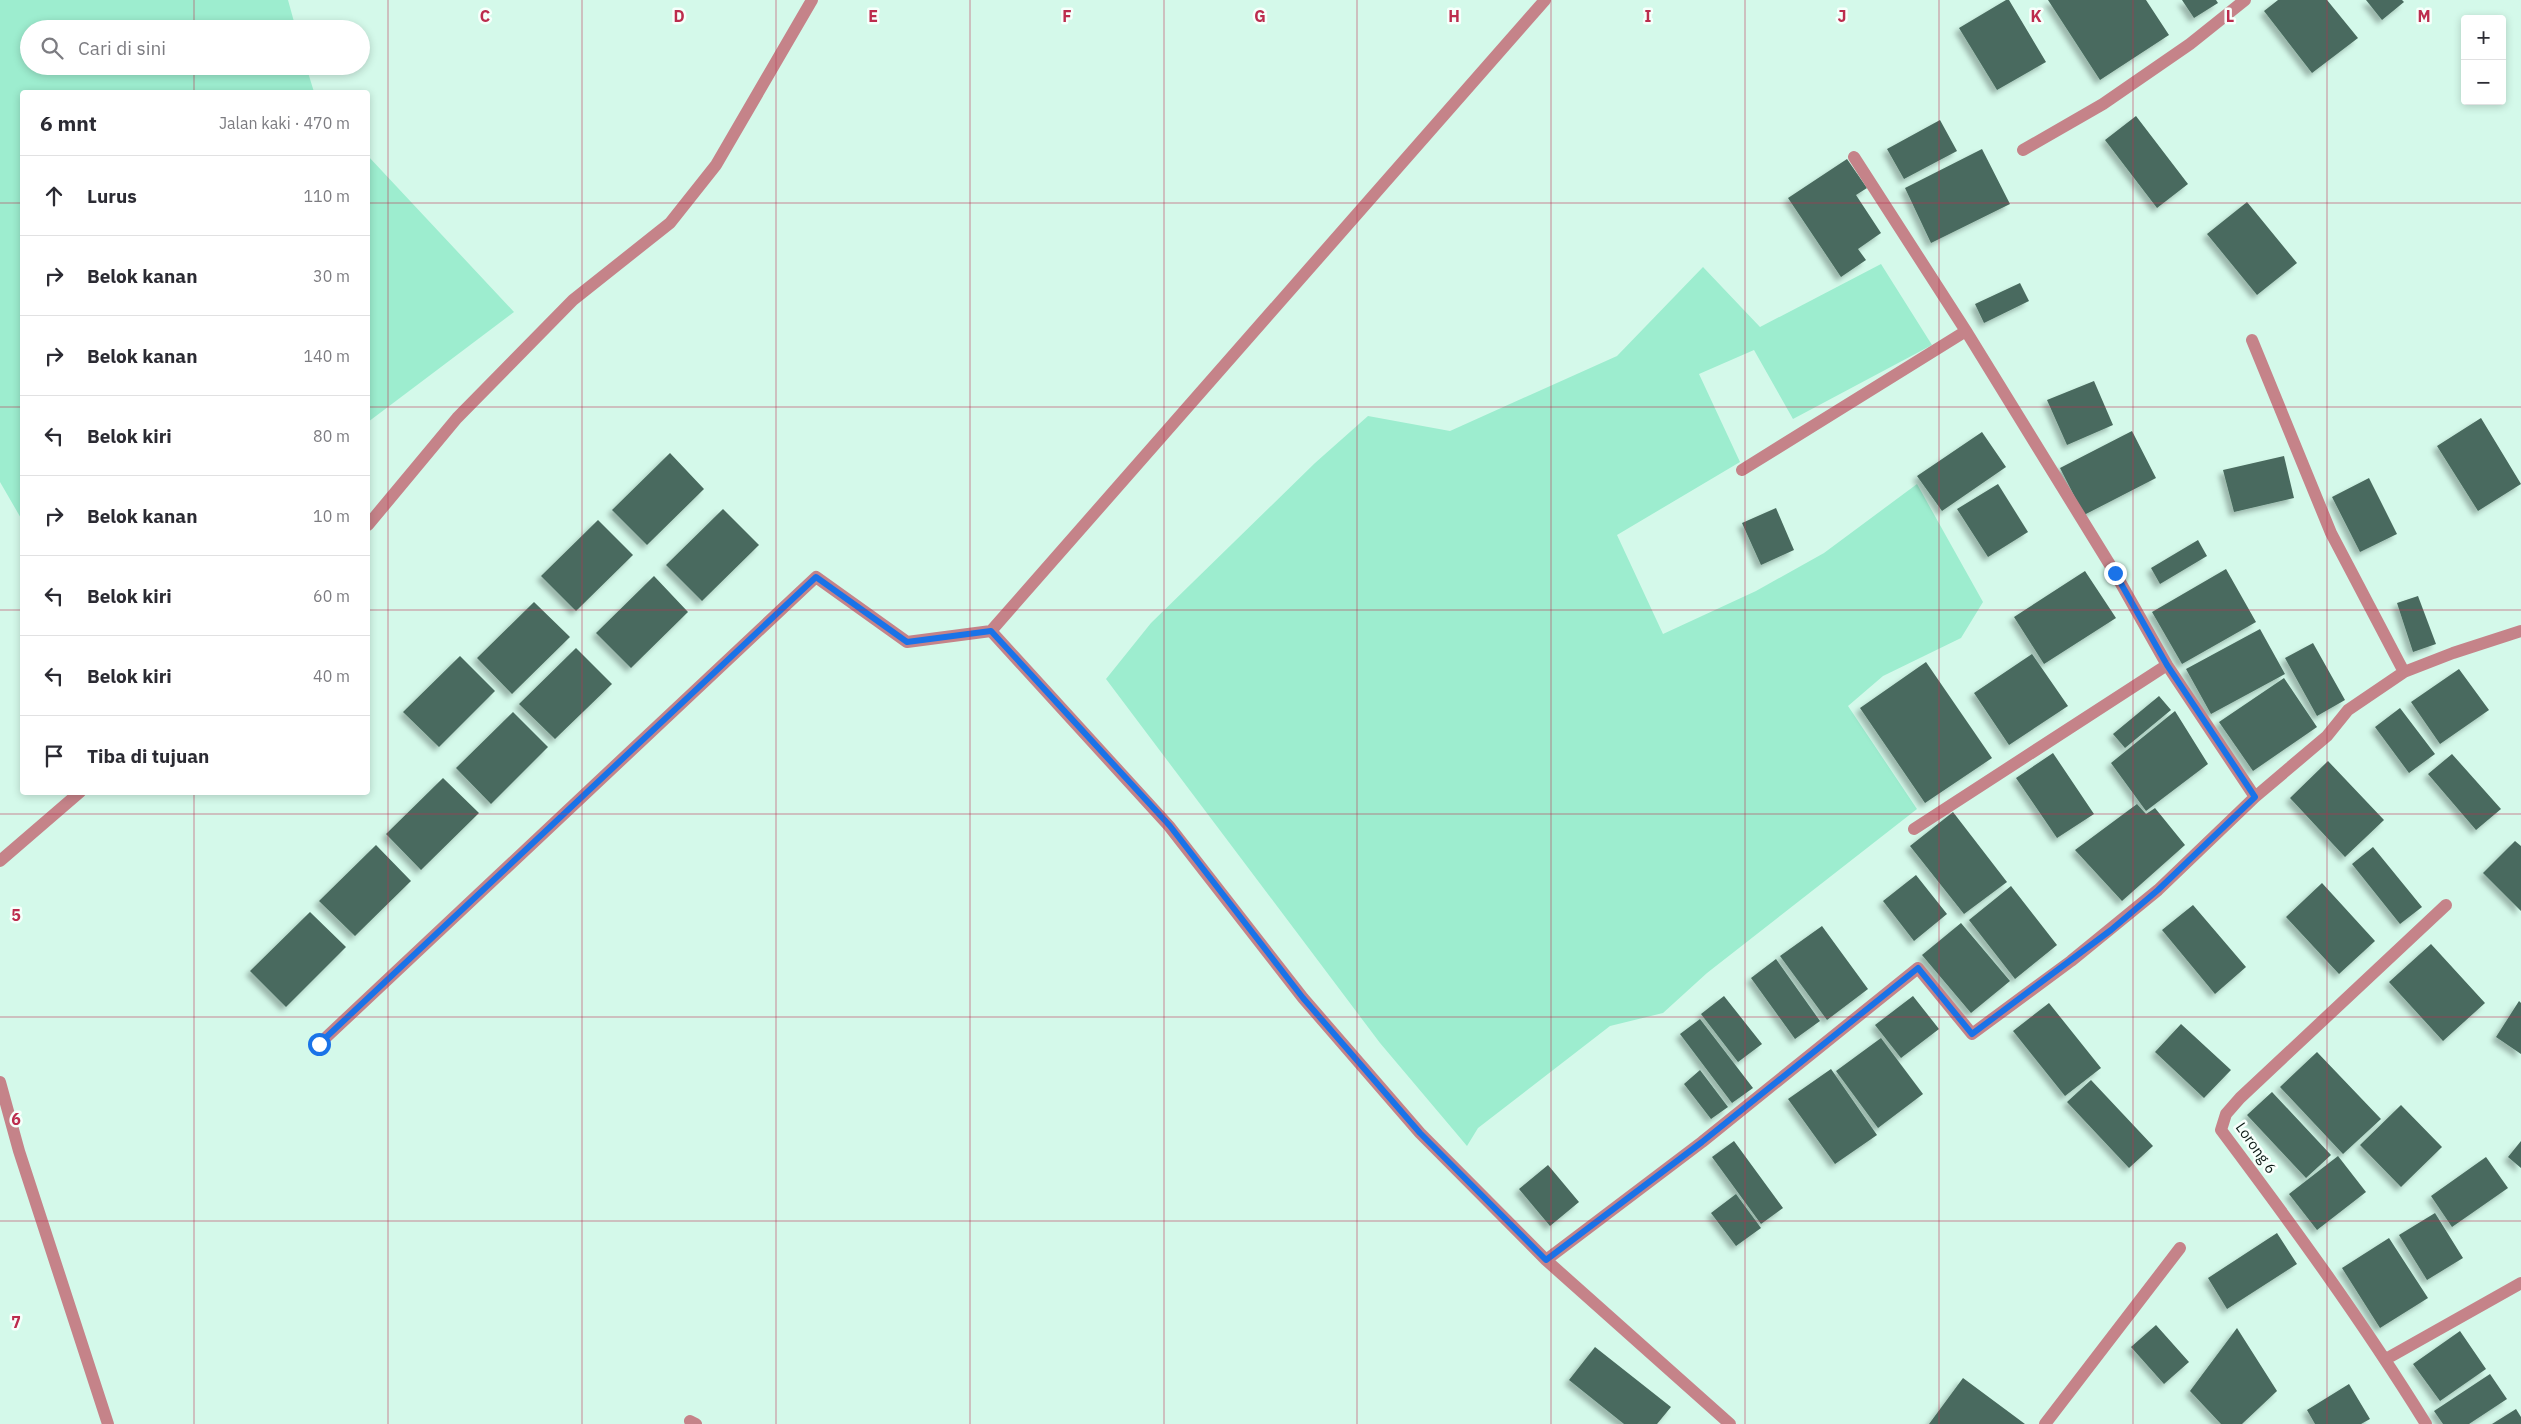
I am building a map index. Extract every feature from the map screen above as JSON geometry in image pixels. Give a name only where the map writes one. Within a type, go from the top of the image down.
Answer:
[{"type":"street","points":[[370,523],[457,418],[573,300],[670,223],[716,165],[812,0]]},
{"type":"street","points":[[319,1044],[816,577],[907,642],[991,631],[1545,0]]},
{"type":"street","points":[[2023,150],[2103,104],[2190,44],[2245,0]]},
{"type":"street","points":[[1854,157],[1966,331],[2110,565],[2167,665],[2255,797]]},
{"type":"street","points":[[1742,470],[1966,331]]},
{"type":"street","points":[[2252,340],[2331,533],[2404,672]]},
{"type":"street","points":[[991,631],[1170,826],[1303,998],[1420,1133],[1546,1260],[1730,1424]]},
{"type":"street","points":[[1546,1260],[1702,1142],[1918,968],[1972,1034],[2118,924],[2158,890],[2255,797],[2327,736],[2348,710],[2404,672],[2453,653],[2521,631]]},
{"type":"street","points":[[1914,829],[2167,665]]},
{"type":"street","points":[[0,861],[77,795]]},
{"type":"street","name":"Lorong 6","points":[[2426,1424],[2386,1359],[2328,1274],[2221,1130],[2226,1114],[2240,1098],[2446,905]]},
{"type":"street","points":[[0,1082],[19,1151],[108,1424]]},
{"type":"street","points":[[2045,1424],[2180,1248]]},
{"type":"street","points":[[2386,1359],[2521,1283]]},
{"type":"green space","points":[[0,0],[288,0],[294,20],[20,20],[20,75],[309,75],[313,90],[20,90],[20,517],[0,482]]},
{"type":"green space","points":[[370,158],[514,312],[370,420]]},
{"type":"green space","points":[[1881,264],[1932,345],[1793,419],[1754,350],[1699,374],[1740,462],[1617,535],[1663,634],[1756,591],[1824,553],[1917,484],[1983,602],[1961,638],[1883,676],[1848,706],[1917,809],[1707,973],[1663,1013],[1610,1026],[1478,1128],[1467,1146],[1380,1043],[1106,679],[1151,623],[1315,463],[1368,416],[1450,431],[1617,356],[1703,267],[1760,327]]},
{"type":"building","points":[[2009,0],[2046,62],[1997,90],[1959,28]]},
{"type":"building","points":[[2048,0],[2146,0],[2169,35],[2100,80]]},
{"type":"building","points":[[2182,0],[2216,0],[2218,3],[2194,18]]},
{"type":"building","points":[[2278,0],[2327,0],[2358,38],[2312,73],[2264,11]]},
{"type":"building","points":[[2366,0],[2402,0],[2404,2],[2382,20]]},
{"type":"building","points":[[2136,116],[2188,184],[2157,208],[2105,140]]},
{"type":"building","points":[[1940,120],[1957,151],[1904,179],[1887,149]]},
{"type":"building","points":[[1982,149],[2010,204],[1931,243],[1905,188]]},
{"type":"building","points":[[1847,159],[1867,188],[1856,195],[1881,233],[1858,249],[1866,260],[1841,277],[1788,198]]},
{"type":"building","points":[[2247,202],[2297,263],[2257,295],[2207,234]]},
{"type":"building","points":[[2020,283],[2029,301],[1984,323],[1975,304]]},
{"type":"building","points":[[2094,381],[2113,425],[2067,445],[2047,400]]},
{"type":"building","points":[[2481,418],[2521,484],[2478,511],[2437,446]]},
{"type":"building","points":[[2132,431],[2156,478],[2084,515],[2060,468]]},
{"type":"building","points":[[1982,432],[2006,467],[1942,511],[1917,476]]},
{"type":"building","points":[[670,453],[704,489],[647,545],[612,510]]},
{"type":"building","points":[[2284,456],[2294,498],[2234,512],[2223,470]]},
{"type":"building","points":[[2369,478],[2397,534],[2360,552],[2332,497]]},
{"type":"building","points":[[1998,484],[2028,532],[1988,557],[1957,509]]},
{"type":"building","points":[[1776,508],[1794,550],[1761,565],[1742,523]]},
{"type":"building","points":[[723,509],[759,545],[702,601],[666,565]]},
{"type":"building","points":[[598,520],[633,555],[576,611],[541,576]]},
{"type":"building","points":[[2198,540],[2207,556],[2160,584],[2151,568]]},
{"type":"building","points":[[2226,569],[2256,622],[2182,664],[2152,612]]},
{"type":"building","points":[[2085,571],[2116,618],[2044,664],[2014,617]]},
{"type":"building","points":[[654,576],[688,612],[631,668],[596,633]]},
{"type":"building","points":[[2418,596],[2436,644],[2413,652],[2397,603]]},
{"type":"building","points":[[534,602],[570,637],[512,694],[477,658]]},
{"type":"building","points":[[2260,629],[2285,674],[2211,714],[2186,669]]},
{"type":"building","points":[[2313,643],[2345,700],[2317,716],[2285,658]]},
{"type":"building","points":[[576,648],[612,684],[555,739],[519,704]]},
{"type":"building","points":[[2032,654],[2068,706],[2009,745],[1974,693]]},
{"type":"building","points":[[460,656],[495,691],[439,747],[403,712]]},
{"type":"building","points":[[1926,662],[1992,758],[1925,803],[1860,708]]},
{"type":"building","points":[[2459,669],[2489,710],[2440,744],[2411,702]]},
{"type":"building","points":[[2284,678],[2317,727],[2253,771],[2219,722]]},
{"type":"building","points":[[2159,696],[2171,710],[2125,748],[2113,734]]},
{"type":"building","points":[[2400,708],[2435,754],[2409,773],[2375,727]]},
{"type":"building","points":[[2175,711],[2208,764],[2146,811],[2111,763]]},
{"type":"building","points":[[513,712],[548,747],[491,804],[456,768]]},
{"type":"building","points":[[2053,753],[2094,814],[2057,838],[2016,778]]},
{"type":"building","points":[[2452,754],[2501,809],[2476,830],[2428,774]]},
{"type":"building","points":[[2328,761],[2384,820],[2345,857],[2290,798]]},
{"type":"building","points":[[443,778],[479,813],[421,870],[386,834]]},
{"type":"building","points":[[2137,804],[2146,814],[2155,808],[2185,845],[2122,901],[2075,850]]},
{"type":"building","points":[[1953,812],[2007,882],[1964,914],[1910,846]]},
{"type":"building","points":[[2515,841],[2521,846],[2521,911],[2483,873]]},
{"type":"building","points":[[376,845],[411,881],[355,936],[319,901]]},
{"type":"building","points":[[2373,847],[2422,907],[2400,924],[2352,864]]},
{"type":"building","points":[[1916,875],[1947,914],[1914,941],[1883,901]]},
{"type":"building","points":[[2322,883],[2375,941],[2339,974],[2286,917]]},
{"type":"building","points":[[2011,886],[2057,945],[2015,979],[1969,920]]},
{"type":"building","points":[[2193,905],[2246,967],[2215,994],[2162,930]]},
{"type":"building","points":[[310,912],[346,947],[286,1007],[250,971]]},
{"type":"building","points":[[1961,923],[2010,981],[1971,1013],[1922,955]]},
{"type":"building","points":[[1822,926],[1868,989],[1827,1020],[1780,956]]},
{"type":"building","points":[[2431,944],[2485,1003],[2443,1041],[2389,982]]},
{"type":"building","points":[[1776,959],[1820,1021],[1795,1039],[1751,978]]},
{"type":"building","points":[[1724,996],[1762,1044],[1738,1062],[1701,1014]]},
{"type":"building","points":[[1913,996],[1939,1029],[1901,1058],[1875,1025]]},
{"type":"building","points":[[2519,1001],[2521,1003],[2521,1054],[2496,1037]]},
{"type":"building","points":[[2049,1003],[2101,1068],[2065,1096],[2013,1031]]},
{"type":"building","points":[[1700,1019],[1753,1088],[1732,1103],[1680,1034]]},
{"type":"building","points":[[2181,1024],[2231,1070],[2204,1098],[2155,1052]]},
{"type":"building","points":[[1881,1038],[1923,1094],[1878,1128],[1836,1071]]},
{"type":"building","points":[[2317,1052],[2381,1119],[2343,1154],[2280,1087]]},
{"type":"building","points":[[1831,1069],[1877,1135],[1835,1164],[1788,1099]]},
{"type":"building","points":[[1700,1070],[1728,1107],[1711,1119],[1684,1084]]},
{"type":"building","points":[[2091,1080],[2153,1146],[2129,1168],[2067,1102]]},
{"type":"building","points":[[2272,1092],[2331,1155],[2306,1178],[2247,1115]]},
{"type":"building","points":[[2401,1105],[2442,1147],[2401,1187],[2360,1145]]},
{"type":"building","points":[[1734,1141],[1783,1208],[1761,1224],[1712,1157]]},
{"type":"building","points":[[2521,1141],[2521,1168],[2508,1157]]},
{"type":"building","points":[[2338,1156],[2366,1192],[2317,1230],[2289,1194]]},
{"type":"building","points":[[2486,1157],[2508,1188],[2452,1227],[2431,1196]]},
{"type":"building","points":[[1548,1165],[1579,1202],[1550,1226],[1519,1189]]},
{"type":"building","points":[[1736,1194],[1761,1228],[1736,1246],[1711,1213]]},
{"type":"building","points":[[2435,1213],[2463,1258],[2427,1280],[2399,1235]]},
{"type":"building","points":[[2277,1233],[2297,1264],[2227,1309],[2208,1278]]},
{"type":"building","points":[[2389,1238],[2428,1298],[2380,1328],[2342,1268]]},
{"type":"building","points":[[2156,1325],[2189,1362],[2164,1384],[2131,1347]]},
{"type":"building","points":[[2237,1328],[2277,1391],[2242,1424],[2221,1424],[2190,1391]]},
{"type":"building","points":[[2460,1331],[2486,1369],[2440,1401],[2413,1364]]},
{"type":"building","points":[[1595,1347],[1671,1407],[1657,1424],[1624,1424],[1569,1380]]},
{"type":"building","points":[[2490,1374],[2507,1399],[2469,1424],[2443,1424],[2434,1411]]},
{"type":"building","points":[[1963,1378],[2025,1424],[1929,1424]]},
{"type":"building","points":[[2349,1384],[2370,1419],[2361,1424],[2315,1424],[2307,1410]]},
{"type":"building","points":[[2516,1409],[2521,1417],[2521,1424],[2492,1424]]},
{"type":"route","points":[[319,1044],[816,577],[907,642],[991,631],[1170,826],[1303,998],[1420,1133],[1546,1260],[1702,1142],[1918,968],[1972,1034],[2111,930],[2158,890],[2255,797],[2167,665],[2115,573]]}]
